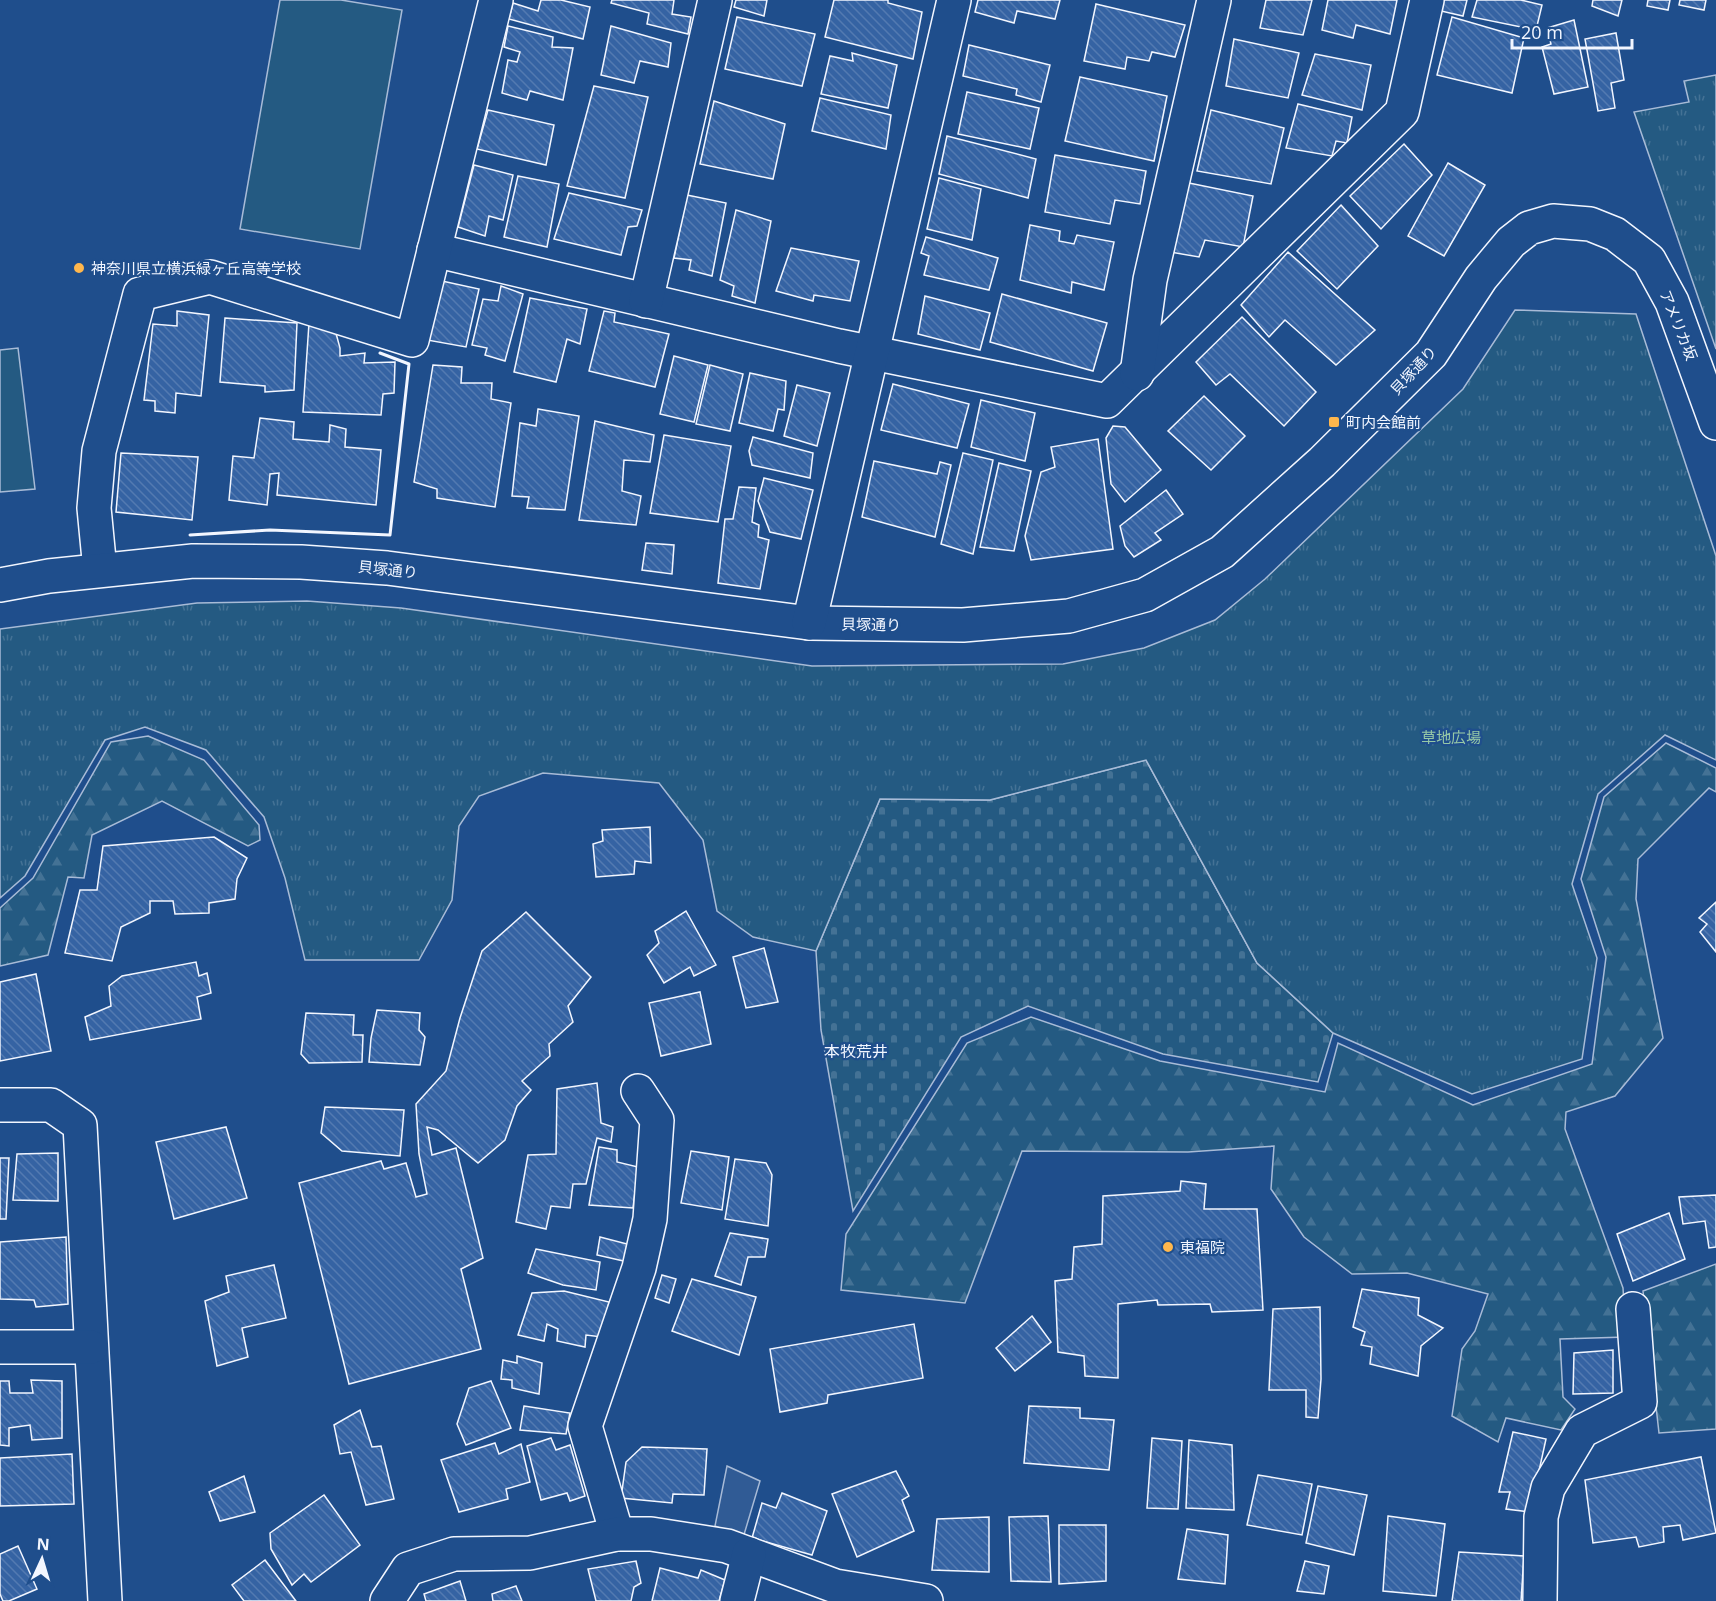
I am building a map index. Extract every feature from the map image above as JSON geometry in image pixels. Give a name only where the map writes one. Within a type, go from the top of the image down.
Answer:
[{"type":"street","points":[[100,570],[94,508],[99,451],[140,294],[210,276],[412,340],[496,0]]},
{"type":"street","points":[[645,301],[715,0]]},
{"type":"street","points":[[809,623],[954,0]]},
{"type":"street","points":[[1137,374],[1150,280],[1214,0]]},
{"type":"street","points":[[434,250],[839,346],[874,351],[926,364],[1107,401],[1402,112],[1427,0]]},
{"type":"street","name":"貝塚通り","points":[[0,585],[100,570],[193,561],[302,562],[387,568],[809,623],[963,625],[1069,615],[1145,596],[1222,552],[1322,462],[1431,354],[1481,278],[1511,242],[1529,228],[1553,221],[1590,224]]},
{"type":"street","name":"アメリカ坂","points":[[1590,224],[1615,234],[1649,260],[1672,302],[1716,423]]},
{"type":"street","points":[[616,1534],[585,1426],[639,1268],[651,1219],[657,1120],[638,1090]]},
{"type":"street","points":[[0,1105],[51,1105],[80,1125],[105,1601]]},
{"type":"street","points":[[1540,1601],[1541,1517],[1548,1488],[1582,1431],[1640,1402],[1633,1309]]},
{"type":"street","points":[[0,1347],[91,1347]]},
{"type":"street","points":[[387,1601],[408,1569],[454,1554],[530,1553],[616,1534],[651,1534],[727,1546],[835,1586],[926,1601]]},
{"type":"street","points":[[737,1601],[749,1554]]},
{"type":"green space","points":[[280,0],[341,0],[402,10],[360,249],[240,229]]},
{"type":"green space","points":[[1716,75],[1716,349],[1634,112],[1689,102],[1684,81]]},
{"type":"green space","name":"草地広場","points":[[1515,310],[1636,314],[1716,556],[1716,760],[1665,735],[1598,794],[1572,884],[1597,958],[1582,1059],[1472,1094],[1333,1033],[1257,963],[1146,760],[990,800],[880,799],[816,951],[753,937],[717,911],[703,840],[659,783],[543,773],[479,796],[459,826],[452,900],[419,960],[305,960],[285,878],[264,817],[206,750],[145,727],[105,740],[25,876],[0,898],[0,629],[197,603],[307,601],[401,608],[812,666],[1063,664],[1144,648],[1215,620],[1265,579],[1463,389]]},
{"type":"green space","points":[[18,348],[35,489],[0,492],[0,350]]},
{"type":"green space","points":[[148,736],[204,760],[259,825],[260,840],[248,846],[162,801],[92,835],[84,878],[68,877],[48,955],[0,966],[0,908],[33,878],[111,742]]},
{"type":"green space","points":[[1666,743],[1716,768],[1716,792],[1709,788],[1638,859],[1636,899],[1663,1038],[1615,1096],[1566,1112],[1565,1129],[1623,1288],[1626,1337],[1560,1339],[1563,1397],[1575,1409],[1561,1430],[1506,1418],[1498,1442],[1452,1416],[1462,1349],[1475,1331],[1488,1294],[1407,1273],[1352,1274],[1304,1237],[1271,1189],[1274,1146],[1188,1152],[1022,1151],[965,1303],[841,1290],[846,1234],[967,1043],[1031,1017],[1160,1061],[1325,1092],[1338,1043],[1473,1105],[1592,1064],[1606,957],[1581,879],[1604,797]]},
{"type":"green space","points":[[1146,760],[1257,963],[1333,1033],[1318,1082],[1163,1054],[1028,1006],[961,1037],[853,1211],[821,1030],[816,951],[880,799],[990,800]]},
{"type":"green space","points":[[1716,1264],[1716,1429],[1659,1433],[1643,1291]]},
{"type":"shaded area","points":[[727,1466],[760,1481],[743,1538],[715,1526]]},
{"type":"building","points":[[541,0],[561,0],[590,7],[583,39],[509,19],[513,3],[538,11]]},
{"type":"building","points":[[612,0],[674,0],[672,14],[691,17],[688,34],[647,24],[649,13],[611,3]]},
{"type":"building","points":[[736,0],[767,0],[764,16],[734,7]]},
{"type":"building","points":[[834,0],[888,0],[888,3],[922,12],[913,59],[825,37]]},
{"type":"building","points":[[978,0],[1060,0],[1055,19],[1017,11],[1014,23],[975,12]]},
{"type":"building","points":[[1266,0],[1312,0],[1303,35],[1260,28]]},
{"type":"building","points":[[1328,0],[1397,0],[1390,34],[1356,25],[1353,38],[1322,30]]},
{"type":"building","points":[[1443,0],[1467,0],[1463,16],[1441,11]]},
{"type":"building","points":[[1477,0],[1521,0],[1542,5],[1536,30],[1472,17]]},
{"type":"building","points":[[1593,0],[1622,0],[1618,16],[1592,6]]},
{"type":"building","points":[[1648,0],[1670,0],[1668,10],[1647,6]]},
{"type":"building","points":[[1680,0],[1706,0],[1704,10],[1679,5]]},
{"type":"building","points":[[1096,4],[1185,25],[1175,57],[1152,52],[1149,61],[1127,57],[1125,69],[1084,61]]},
{"type":"building","points":[[737,17],[815,34],[802,86],[725,69]]},
{"type":"building","points":[[1452,17],[1524,38],[1512,93],[1437,75]]},
{"type":"building","points":[[1574,20],[1588,87],[1554,94],[1542,47],[1551,44],[1547,28]]},
{"type":"building","points":[[508,26],[553,37],[552,47],[573,48],[563,100],[530,91],[527,100],[502,93],[508,60],[517,62],[520,52],[504,47]]},
{"type":"building","points":[[611,26],[671,43],[668,67],[640,61],[634,83],[601,75]]},
{"type":"building","points":[[1616,33],[1624,80],[1611,83],[1615,108],[1598,111],[1585,39]]},
{"type":"building","points":[[1234,39],[1299,53],[1288,98],[1226,86]]},
{"type":"building","points":[[969,45],[1050,65],[1041,102],[1016,95],[1017,89],[963,76]]},
{"type":"building","points":[[852,53],[897,65],[888,108],[821,94],[830,56],[853,61]]},
{"type":"building","points":[[1315,54],[1371,65],[1362,110],[1302,95]]},
{"type":"building","points":[[1080,77],[1167,96],[1154,161],[1065,141]]},
{"type":"building","points":[[594,86],[648,97],[625,198],[567,186]]},
{"type":"building","points":[[967,92],[1039,108],[1030,149],[958,134]]},
{"type":"building","points":[[820,98],[891,115],[886,149],[812,131]]},
{"type":"building","points":[[714,101],[785,124],[773,179],[700,164]]},
{"type":"building","points":[[1298,104],[1352,117],[1347,143],[1336,141],[1332,156],[1286,148]]},
{"type":"building","points":[[488,110],[554,125],[546,165],[477,149]]},
{"type":"building","points":[[1211,110],[1284,128],[1271,184],[1197,171]]},
{"type":"building","points":[[947,136],[1036,159],[1028,198],[939,174]]},
{"type":"building","points":[[1404,144],[1432,175],[1381,229],[1350,196]]},
{"type":"building","points":[[1055,155],[1146,171],[1140,204],[1115,200],[1110,224],[1045,212]]},
{"type":"building","points":[[1448,163],[1485,185],[1444,256],[1408,236]]},
{"type":"building","points":[[474,165],[513,175],[503,220],[489,216],[485,236],[458,227]]},
{"type":"building","points":[[518,176],[559,184],[547,247],[504,237]]},
{"type":"building","points":[[939,178],[981,189],[972,240],[927,229]]},
{"type":"building","points":[[1189,183],[1253,196],[1243,247],[1205,240],[1199,257],[1170,252]]},
{"type":"building","points":[[569,193],[642,210],[637,226],[628,227],[621,255],[554,239]]},
{"type":"building","points":[[687,195],[726,203],[712,276],[689,270],[691,260],[674,258]]},
{"type":"building","points":[[1341,205],[1378,246],[1337,289],[1297,251]]},
{"type":"building","points":[[736,210],[771,221],[755,303],[732,296],[734,286],[720,280]]},
{"type":"building","points":[[1030,225],[1060,231],[1059,241],[1074,244],[1077,235],[1114,242],[1104,290],[1072,282],[1071,293],[1020,280]]},
{"type":"building","points":[[926,237],[998,258],[989,290],[924,275],[929,256],[921,253]]},
{"type":"building","points":[[791,248],[859,261],[850,301],[814,295],[813,301],[776,291]]},
{"type":"building","points":[[1288,252],[1375,330],[1336,365],[1285,320],[1269,337],[1241,305]]},
{"type":"building","points":[[442,281],[479,289],[466,347],[427,340]]},
{"type":"building","points":[[501,286],[523,294],[505,361],[485,355],[487,348],[472,345],[483,299],[498,301]]},
{"type":"building","points":[[1002,294],[1107,323],[1093,371],[990,342]]},
{"type":"building","points":[[925,296],[990,313],[980,350],[918,334]]},
{"type":"building","points":[[530,298],[587,309],[580,344],[567,339],[556,382],[514,372]]},
{"type":"building","points":[[177,311],[209,315],[201,396],[176,393],[175,413],[155,411],[155,401],[144,400],[153,324],[177,326]]},
{"type":"building","points":[[604,311],[615,313],[614,322],[669,334],[655,387],[589,371]]},
{"type":"building","points":[[1242,317],[1316,392],[1284,426],[1230,374],[1216,385],[1196,362]]},
{"type":"building","points":[[225,318],[297,323],[294,390],[265,392],[265,386],[220,382]]},
{"type":"building","points":[[309,323],[334,326],[340,356],[365,353],[364,363],[395,362],[394,393],[383,394],[381,415],[303,412]]},
{"type":"building","points":[[674,356],[708,365],[694,422],[660,414]]},
{"type":"building","points":[[433,365],[462,367],[461,383],[492,383],[491,399],[511,403],[495,507],[437,498],[437,489],[414,482]]},
{"type":"building","points":[[710,365],[743,374],[730,431],[696,424]]},
{"type":"building","points":[[750,373],[786,381],[784,410],[778,409],[773,431],[739,423]]},
{"type":"building","points":[[893,384],[969,404],[957,448],[881,430]]},
{"type":"building","points":[[797,385],[830,393],[817,446],[784,436]]},
{"type":"building","points":[[1204,396],[1245,436],[1211,470],[1168,431]]},
{"type":"building","points":[[981,400],[1035,413],[1025,461],[971,447]]},
{"type":"building","points":[[538,409],[579,416],[565,510],[527,508],[529,497],[512,496],[520,423],[536,426]]},
{"type":"building","points":[[260,418],[294,422],[293,439],[329,442],[330,425],[346,429],[345,447],[381,450],[376,505],[277,495],[279,473],[270,474],[267,505],[229,500],[233,456],[254,458]]},
{"type":"building","points":[[595,421],[654,435],[650,462],[624,460],[622,491],[641,496],[636,525],[579,520]]},
{"type":"building","points":[[1113,426],[1125,427],[1161,470],[1125,502],[1111,484],[1106,438]]},
{"type":"building","points":[[664,435],[731,446],[718,522],[650,513]]},
{"type":"building","points":[[753,437],[813,453],[810,478],[752,465],[749,451]]},
{"type":"building","points":[[1098,439],[1113,549],[1031,560],[1025,536],[1041,472],[1055,467],[1051,447]]},
{"type":"building","points":[[121,453],[198,457],[192,520],[116,512]]},
{"type":"building","points":[[963,453],[993,460],[973,554],[941,544]]},
{"type":"building","points":[[874,461],[937,474],[940,462],[951,465],[935,537],[862,517]]},
{"type":"building","points":[[999,463],[1031,471],[1014,551],[980,547]]},
{"type":"building","points":[[764,478],[813,490],[801,539],[770,532],[758,501]]},
{"type":"building","points":[[739,487],[756,488],[752,522],[759,525],[758,537],[769,540],[760,589],[718,583],[725,519],[733,519]]},
{"type":"building","points":[[1166,490],[1183,514],[1155,533],[1161,540],[1134,557],[1125,546],[1120,526]]},
{"type":"building","points":[[646,543],[674,545],[672,574],[642,570]]},
{"type":"building","points":[[650,827],[651,863],[635,861],[634,874],[596,877],[593,844],[603,841],[602,830]]},
{"type":"building","points":[[214,837],[247,858],[237,879],[235,899],[209,903],[209,913],[175,914],[173,901],[150,901],[150,913],[121,927],[112,961],[65,953],[80,890],[97,890],[103,846]]},
{"type":"building","points":[[1716,902],[1716,952],[1700,932],[1707,924],[1699,918]]},
{"type":"building","points":[[686,911],[716,965],[694,976],[690,967],[664,983],[647,955],[659,943],[655,931]]},
{"type":"building","points":[[526,912],[591,977],[568,1006],[573,1022],[549,1044],[550,1056],[522,1081],[531,1090],[517,1106],[505,1140],[478,1163],[438,1130],[427,1127],[432,1155],[456,1148],[483,1258],[461,1269],[481,1349],[349,1384],[299,1183],[381,1161],[384,1169],[406,1163],[416,1197],[427,1194],[419,1154],[416,1104],[446,1071],[460,1018],[482,951]]},
{"type":"building","points":[[764,948],[778,1002],[746,1008],[733,957]]},
{"type":"building","points":[[196,962],[199,976],[207,973],[211,993],[197,997],[201,1019],[90,1040],[85,1017],[111,1006],[109,986],[122,976]]},
{"type":"building","points":[[36,974],[51,1051],[0,1061],[0,982]]},
{"type":"building","points":[[700,992],[711,1044],[661,1056],[649,1003]]},
{"type":"building","points":[[377,1010],[420,1013],[419,1030],[425,1037],[420,1065],[369,1062]]},
{"type":"building","points":[[306,1013],[354,1015],[353,1035],[363,1035],[362,1062],[309,1063],[301,1054]]},
{"type":"building","points":[[597,1083],[601,1123],[613,1127],[611,1142],[597,1138],[586,1184],[573,1184],[570,1208],[551,1206],[546,1229],[516,1222],[528,1155],[556,1154],[557,1089]]},
{"type":"building","points":[[325,1107],[404,1110],[400,1156],[342,1151],[321,1133]]},
{"type":"building","points":[[226,1127],[247,1198],[174,1219],[156,1142]]},
{"type":"building","points":[[599,1147],[617,1150],[617,1162],[638,1167],[633,1208],[589,1205]]},
{"type":"building","points":[[691,1151],[729,1157],[722,1210],[681,1203]]},
{"type":"building","points":[[58,1153],[58,1201],[13,1200],[17,1154]]},
{"type":"building","points":[[0,1158],[9,1158],[6,1219],[0,1219]]},
{"type":"building","points":[[735,1159],[766,1163],[772,1175],[768,1226],[725,1219]]},
{"type":"building","points":[[1181,1181],[1206,1184],[1204,1209],[1257,1209],[1263,1310],[1212,1312],[1210,1304],[1158,1305],[1157,1300],[1118,1304],[1118,1378],[1085,1376],[1084,1356],[1058,1352],[1055,1281],[1072,1279],[1074,1247],[1102,1244],[1103,1196],[1180,1191]]},
{"type":"building","points":[[1716,1195],[1716,1247],[1709,1248],[1705,1221],[1683,1224],[1679,1197]]},
{"type":"building","points":[[1669,1213],[1685,1259],[1633,1281],[1617,1234]]},
{"type":"building","points":[[730,1233],[768,1239],[765,1257],[748,1257],[741,1285],[715,1276]]},
{"type":"building","points":[[66,1237],[68,1304],[36,1307],[34,1300],[0,1299],[0,1242]]},
{"type":"building","points":[[600,1237],[631,1245],[628,1262],[597,1255]]},
{"type":"building","points":[[536,1249],[600,1262],[596,1290],[563,1285],[528,1273]]},
{"type":"building","points":[[274,1265],[286,1318],[242,1328],[248,1357],[217,1366],[205,1301],[229,1292],[226,1276]]},
{"type":"building","points":[[662,1275],[676,1279],[669,1303],[655,1298]]},
{"type":"building","points":[[692,1279],[756,1297],[739,1355],[672,1331]]},
{"type":"building","points":[[1362,1289],[1419,1298],[1418,1315],[1443,1328],[1421,1346],[1418,1376],[1370,1364],[1372,1347],[1361,1345],[1365,1332],[1353,1327]]},
{"type":"building","points":[[564,1291],[609,1302],[602,1337],[586,1335],[585,1347],[557,1341],[558,1329],[547,1324],[544,1341],[518,1335],[532,1293]]},
{"type":"building","points":[[1320,1307],[1321,1379],[1318,1418],[1306,1417],[1306,1390],[1269,1390],[1273,1309]]},
{"type":"building","points":[[1032,1316],[1051,1342],[1015,1371],[996,1348]]},
{"type":"building","points":[[914,1324],[923,1378],[828,1395],[827,1403],[780,1412],[770,1349]]},
{"type":"building","points":[[1613,1350],[1613,1393],[1573,1394],[1574,1353]]},
{"type":"building","points":[[517,1356],[542,1363],[539,1394],[512,1388],[512,1380],[501,1379],[503,1360],[517,1363]]},
{"type":"building","points":[[31,1380],[62,1381],[62,1438],[32,1440],[30,1425],[9,1428],[9,1446],[0,1445],[0,1381],[9,1381],[10,1393],[33,1393]]},
{"type":"building","points":[[491,1381],[511,1428],[466,1445],[457,1424],[469,1388]]},
{"type":"building","points":[[524,1406],[570,1413],[566,1434],[520,1430]]},
{"type":"building","points":[[1029,1406],[1080,1408],[1080,1418],[1114,1420],[1109,1470],[1024,1463]]},
{"type":"building","points":[[360,1410],[372,1447],[381,1446],[394,1499],[366,1505],[351,1452],[340,1454],[334,1425]]},
{"type":"building","points":[[1513,1432],[1546,1439],[1530,1512],[1506,1509],[1510,1492],[1499,1492]]},
{"type":"building","points":[[551,1438],[556,1450],[570,1445],[585,1496],[570,1501],[567,1493],[541,1500],[527,1446]]},
{"type":"building","points":[[1152,1438],[1182,1441],[1178,1509],[1147,1508]]},
{"type":"building","points":[[1189,1440],[1232,1445],[1234,1510],[1186,1508]]},
{"type":"building","points":[[495,1443],[499,1454],[521,1444],[530,1482],[506,1489],[508,1499],[459,1512],[441,1460]]},
{"type":"building","points":[[642,1447],[707,1449],[704,1495],[673,1494],[672,1503],[621,1498],[626,1462]]},
{"type":"building","points":[[72,1454],[74,1504],[0,1506],[0,1458]]},
{"type":"building","points":[[1701,1457],[1716,1533],[1683,1540],[1680,1525],[1663,1527],[1664,1542],[1639,1547],[1636,1537],[1593,1543],[1585,1480]]},
{"type":"building","points":[[896,1471],[909,1496],[902,1500],[914,1531],[857,1557],[832,1494]]},
{"type":"building","points":[[1258,1475],[1312,1484],[1302,1535],[1247,1525]]},
{"type":"building","points":[[244,1476],[255,1512],[220,1521],[209,1492]]},
{"type":"building","points":[[1318,1486],[1367,1495],[1354,1555],[1306,1543]]},
{"type":"building","points":[[782,1493],[827,1511],[812,1555],[752,1538],[762,1503],[776,1508]]},
{"type":"building","points":[[324,1495],[360,1545],[311,1582],[304,1574],[292,1585],[271,1549],[270,1533]]},
{"type":"building","points":[[1048,1516],[1051,1582],[1011,1581],[1009,1517]]},
{"type":"building","points":[[1388,1516],[1445,1524],[1436,1596],[1383,1591]]},
{"type":"building","points":[[989,1517],[989,1572],[932,1570],[937,1519]]},
{"type":"building","points":[[1059,1525],[1106,1525],[1106,1581],[1059,1584]]},
{"type":"building","points":[[1187,1529],[1228,1535],[1225,1584],[1178,1579]]},
{"type":"building","points":[[18,1546],[37,1589],[9,1601],[3,1601],[0,1594],[0,1554]]},
{"type":"building","points":[[1459,1552],[1524,1556],[1521,1601],[1452,1601]]},
{"type":"building","points":[[265,1560],[296,1601],[244,1601],[232,1585]]},
{"type":"building","points":[[636,1561],[641,1583],[634,1587],[631,1601],[596,1601],[588,1569]]},
{"type":"building","points":[[1305,1561],[1329,1566],[1324,1594],[1297,1591]]},
{"type":"building","points":[[660,1568],[698,1578],[701,1570],[725,1580],[719,1601],[652,1601]]},
{"type":"building","points":[[460,1581],[466,1601],[426,1601],[424,1594]]},
{"type":"building","points":[[516,1586],[522,1601],[493,1601],[492,1594]]},
{"type":"wall","points":[[190,535],[270,530],[390,535],[409,364],[380,353]]},
{"type":"place","name":"神奈川県立横浜緑ヶ丘高等学校","points":[[79,268]]},
{"type":"place","name":"町内会館前","points":[[1334,422]]},
{"type":"place","name":"東福院","points":[[1168,1247]]},
{"type":"district","name":"本牧荒井","points":[[856,1051]]}]
